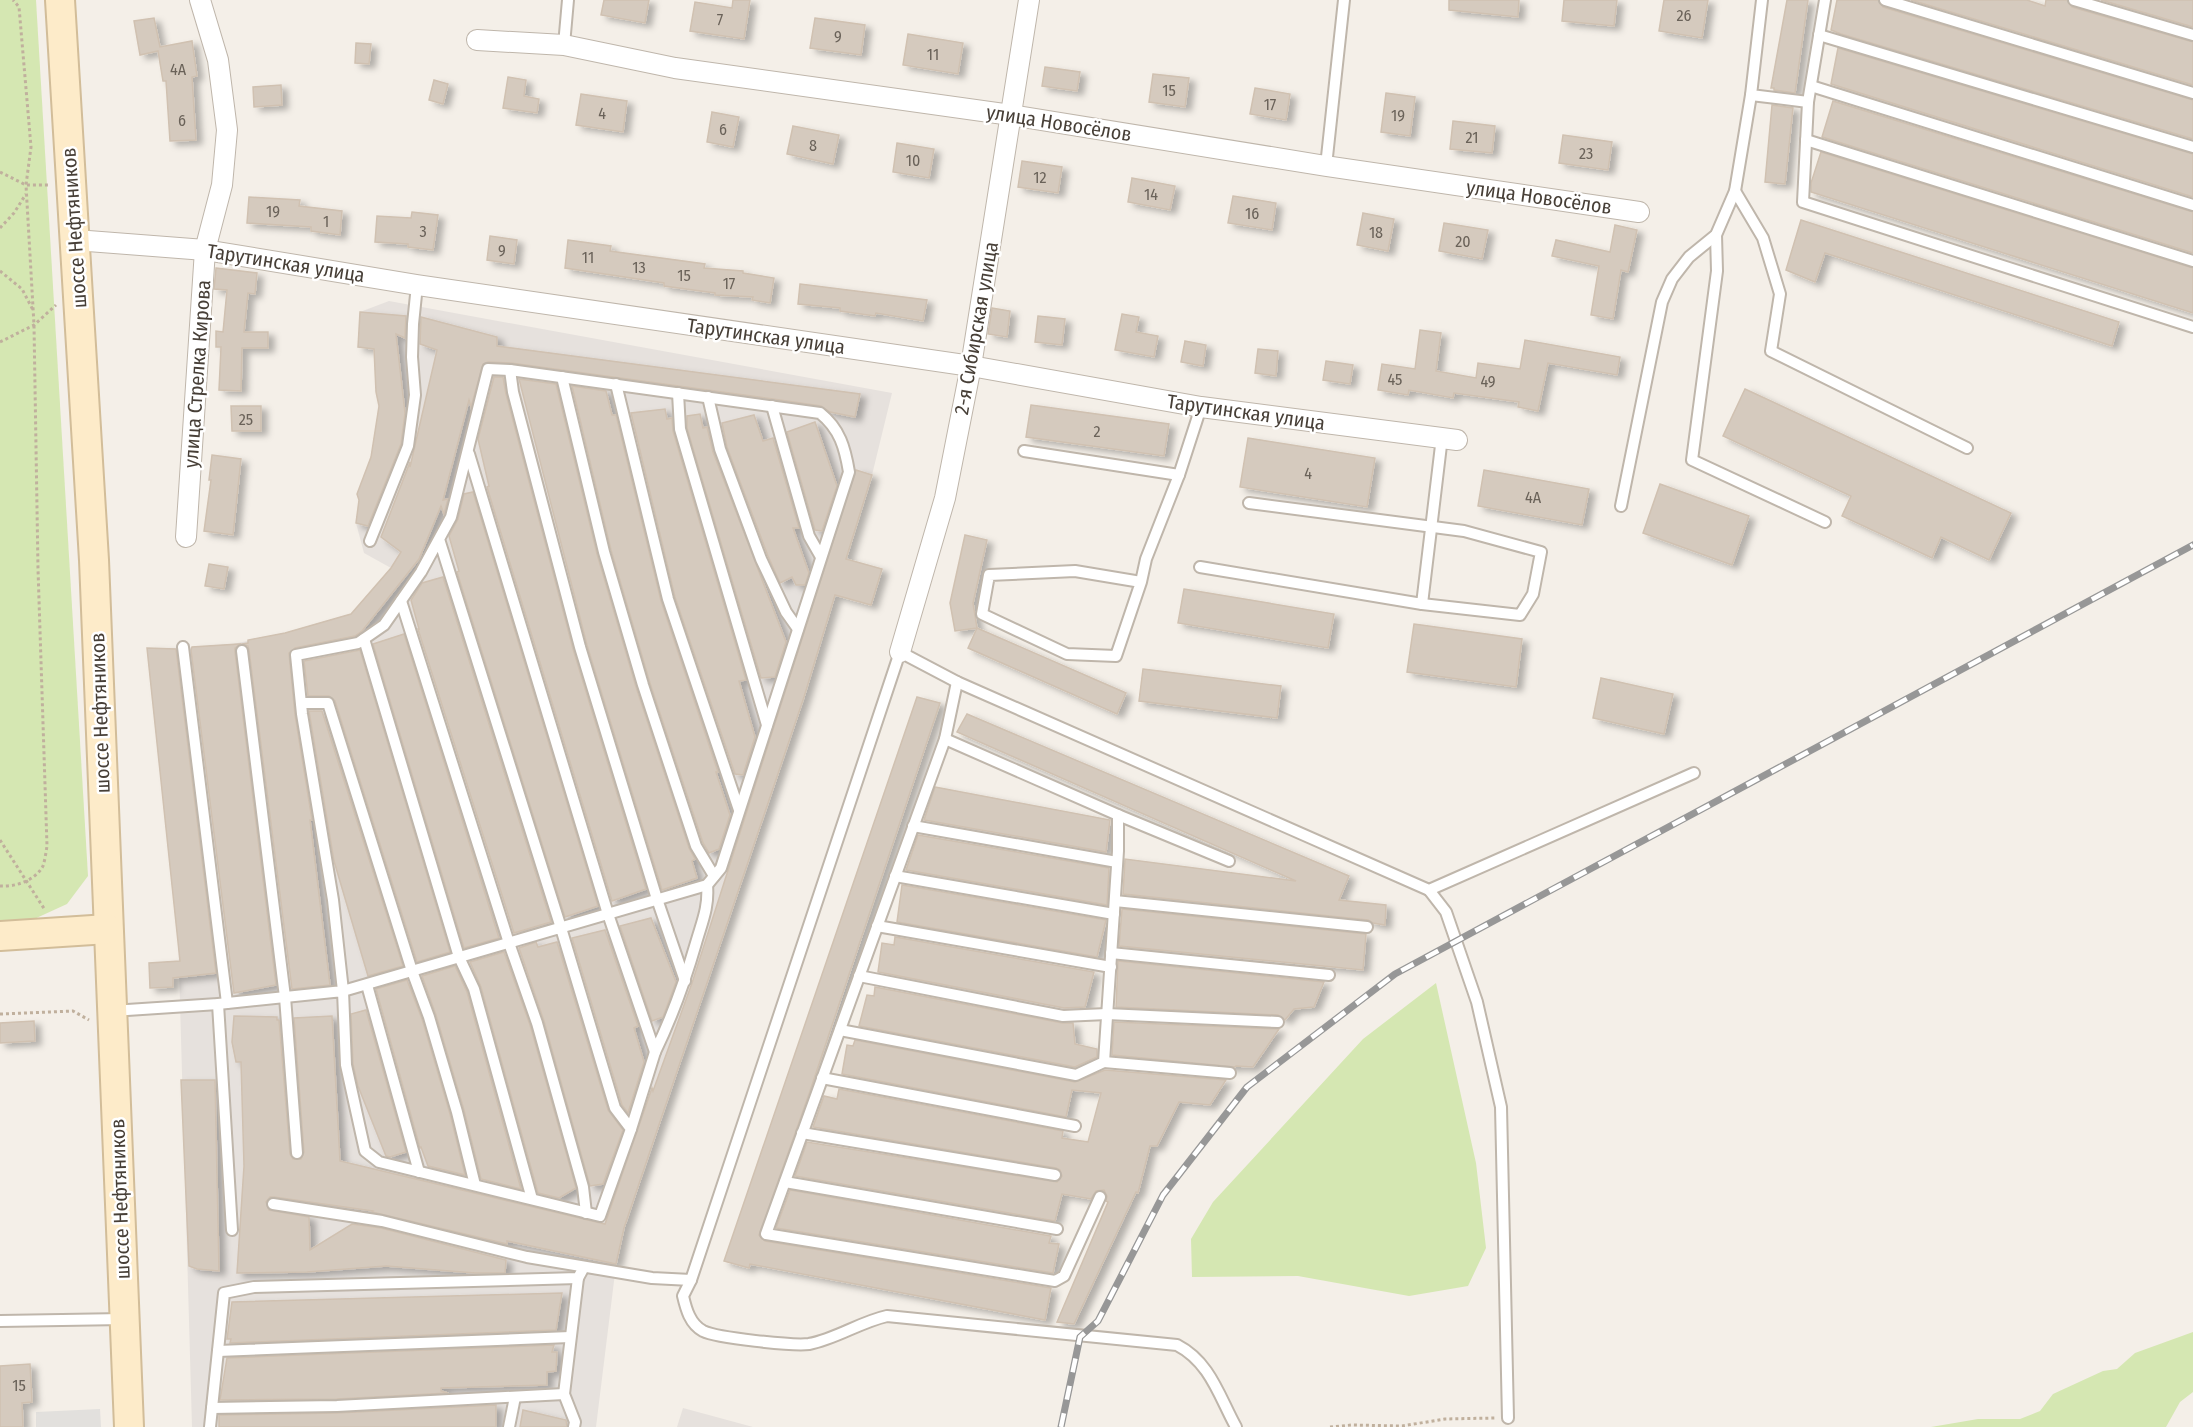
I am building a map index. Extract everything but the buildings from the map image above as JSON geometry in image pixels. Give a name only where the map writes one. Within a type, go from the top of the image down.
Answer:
[{"type":"main road","name":"шоссе Нефтяников","points":[[60,0],[94,560],[129,1427]]},
{"type":"main road","points":[[0,936],[108,929]]},
{"type":"street","name":"улица Стрелка Кирова","points":[[186,537],[205,250],[222,185],[227,130],[218,60],[200,0]]},
{"type":"street","name":"2-я Сибирская улица","points":[[900,652],[945,498],[970,366],[1029,0]]},
{"type":"street","name":"улица Новосёлов","points":[[477,40],[564,45],[675,68],[1011,115],[1326,166],[1639,212]]},
{"type":"street","name":"Тарутинская улица","points":[[75,240],[205,250],[417,285],[970,366],[1201,407],[1449,438]]},
{"type":"lane","points":[[564,45],[568,0]]},
{"type":"lane","points":[[1326,166],[1344,0]]},
{"type":"lane","points":[[1762,0],[1751,95],[1736,191],[1716,235],[1717,271],[1692,460],[1826,522]]},
{"type":"lane","points":[[1825,0],[1808,102],[1803,202],[2193,327]]},
{"type":"lane","points":[[1885,0],[2193,93]]},
{"type":"lane","points":[[2074,0],[2193,35]]},
{"type":"lane","points":[[1819,35],[2193,147]]},
{"type":"lane","points":[[1811,86],[2193,205]]},
{"type":"lane","points":[[1751,95],[1808,102]]},
{"type":"lane","points":[[1806,140],[2193,261]]},
{"type":"lane","points":[[1736,191],[1763,238],[1780,294],[1771,351],[1966,448]]},
{"type":"lane","points":[[1621,506],[1662,302],[1672,279],[1689,257],[1716,235]]},
{"type":"lane","points":[[370,541],[408,446],[415,394],[412,357],[417,285]]},
{"type":"lane","points":[[113,1021],[223,1003],[343,991],[608,914],[710,880],[721,867],[849,472],[845,446],[828,419],[820,413],[616,384],[510,370],[491,368],[487,372],[451,517],[421,572],[384,625],[364,639],[296,655],[301,703],[333,900],[343,991],[346,1065],[365,1151],[379,1162],[600,1216],[631,1130],[655,1052],[669,1024],[685,981],[708,902],[710,880],[696,846],[643,685],[604,552],[562,377]]},
{"type":"lane","points":[[510,370],[513,392],[580,647],[657,899],[685,981]]},
{"type":"lane","points":[[616,384],[668,599],[739,810]]},
{"type":"lane","points":[[678,393],[682,439],[767,725]]},
{"type":"lane","points":[[708,397],[720,449],[761,559],[786,612],[798,629]]},
{"type":"lane","points":[[772,406],[809,536],[821,557]]},
{"type":"lane","points":[[1141,582],[1075,571],[989,575],[982,614],[1067,654],[1116,656],[1141,582],[1146,560],[1179,475],[1201,407]]},
{"type":"lane","points":[[1422,604],[1431,528],[1449,438]]},
{"type":"lane","points":[[468,450],[608,914],[655,1052]]},
{"type":"lane","points":[[1024,451],[1179,475]]},
{"type":"lane","points":[[1200,567],[1422,604],[1520,615],[1533,594],[1541,552],[1464,531],[1249,503]]},
{"type":"lane","points":[[439,539],[615,1108],[631,1130]]},
{"type":"lane","points":[[401,601],[540,1034],[583,1187],[586,1213]]},
{"type":"lane","points":[[364,639],[459,957],[474,989],[532,1199]]},
{"type":"lane","points":[[183,647],[223,1003],[232,1230]]},
{"type":"lane","points":[[242,651],[285,997],[297,1153]]},
{"type":"lane","points":[[1236,1427],[1203,1364],[1192,1353],[1177,1345],[887,1316],[871,1319],[832,1337],[808,1344],[782,1344],[702,1331],[688,1316],[683,1296],[691,1280],[900,652],[957,682],[1429,890],[1446,912],[1477,1002],[1501,1107],[1508,1418]]},
{"type":"lane","points":[[957,682],[945,739],[766,1234],[1055,1281],[1064,1276],[1100,1197]]},
{"type":"lane","points":[[301,703],[328,703],[412,971],[429,1017],[457,1112],[475,1185]]},
{"type":"lane","points":[[945,739],[1229,861]]},
{"type":"lane","points":[[1429,890],[1694,773]]},
{"type":"lane","points":[[1104,1062],[1115,901],[1118,815]]},
{"type":"lane","points":[[913,826],[1117,862]]},
{"type":"lane","points":[[895,876],[1114,914]]},
{"type":"lane","points":[[1115,901],[1367,927]]},
{"type":"lane","points":[[877,926],[1110,967]]},
{"type":"lane","points":[[1111,953],[1329,975]]},
{"type":"lane","points":[[859,976],[1063,1016],[1107,1014],[1278,1022]]},
{"type":"lane","points":[[366,985],[419,1172]]},
{"type":"lane","points":[[840,1030],[1076,1075],[1104,1062],[1230,1073]]},
{"type":"lane","points":[[822,1078],[1075,1126]]},
{"type":"lane","points":[[802,1133],[1055,1175]]},
{"type":"lane","points":[[784,1182],[1057,1228]]},
{"type":"lane","points":[[273,1204],[382,1221],[527,1257],[652,1278],[691,1280]]},
{"type":"lane","points":[[574,1427],[575,1422],[564,1395],[578,1278],[584,1267]]},
{"type":"lane","points":[[210,1427],[224,1293],[254,1287],[578,1278]]},
{"type":"lane","points":[[0,1321],[124,1319]]},
{"type":"lane","points":[[218,1351],[570,1337]]},
{"type":"lane","points":[[212,1408],[337,1406],[564,1395]]},
{"type":"lane","points":[[509,1427],[515,1397]]},
{"type":"path","points":[[0,886],[12,887],[27,881],[42,867],[47,846],[38,569],[34,325],[27,193],[31,147],[20,7],[13,0]]},
{"type":"path","points":[[0,228],[14,213],[27,193]]},
{"type":"path","points":[[0,271],[22,289],[33,311]]},
{"type":"path","points":[[0,342],[34,325],[60,302]]},
{"type":"path","points":[[0,840],[49,916]]},
{"type":"path","points":[[0,1014],[73,1011],[113,1021]]},
{"type":"path","points":[[1330,1427],[1402,1426],[1445,1419],[1508,1418]]},
{"type":"shaded area","points":[[389,301],[892,393],[872,475],[804,697],[624,1228],[616,1265],[596,1427],[192,1427],[170,649],[233,644],[285,633],[351,614],[391,568],[364,553],[356,523],[359,500],[357,494],[371,457],[379,406],[374,349],[358,347],[360,312]]},
{"type":"shaded area","points":[[683,1408],[753,1427],[677,1427]]},
{"type":"shaded area","points":[[100,1409],[101,1427],[36,1427],[36,1412]]},
{"type":"green space","points":[[0,0],[36,0],[88,876],[67,904],[32,920],[0,922]]},
{"type":"green space","points":[[1436,983],[1476,1163],[1486,1248],[1468,1286],[1409,1296],[1298,1276],[1192,1277],[1191,1239],[1213,1202],[1363,1039]]},
{"type":"green space","points":[[2193,1332],[2193,1392],[2180,1402],[2166,1427],[1931,1427],[1978,1419],[2020,1419],[2040,1411],[2053,1394],[2103,1371],[2117,1369],[2135,1353]]},
{"type":"railway","points":[[1061,1427],[1080,1337],[1098,1321],[1163,1195],[1247,1087],[1395,974],[2193,545]]}]
